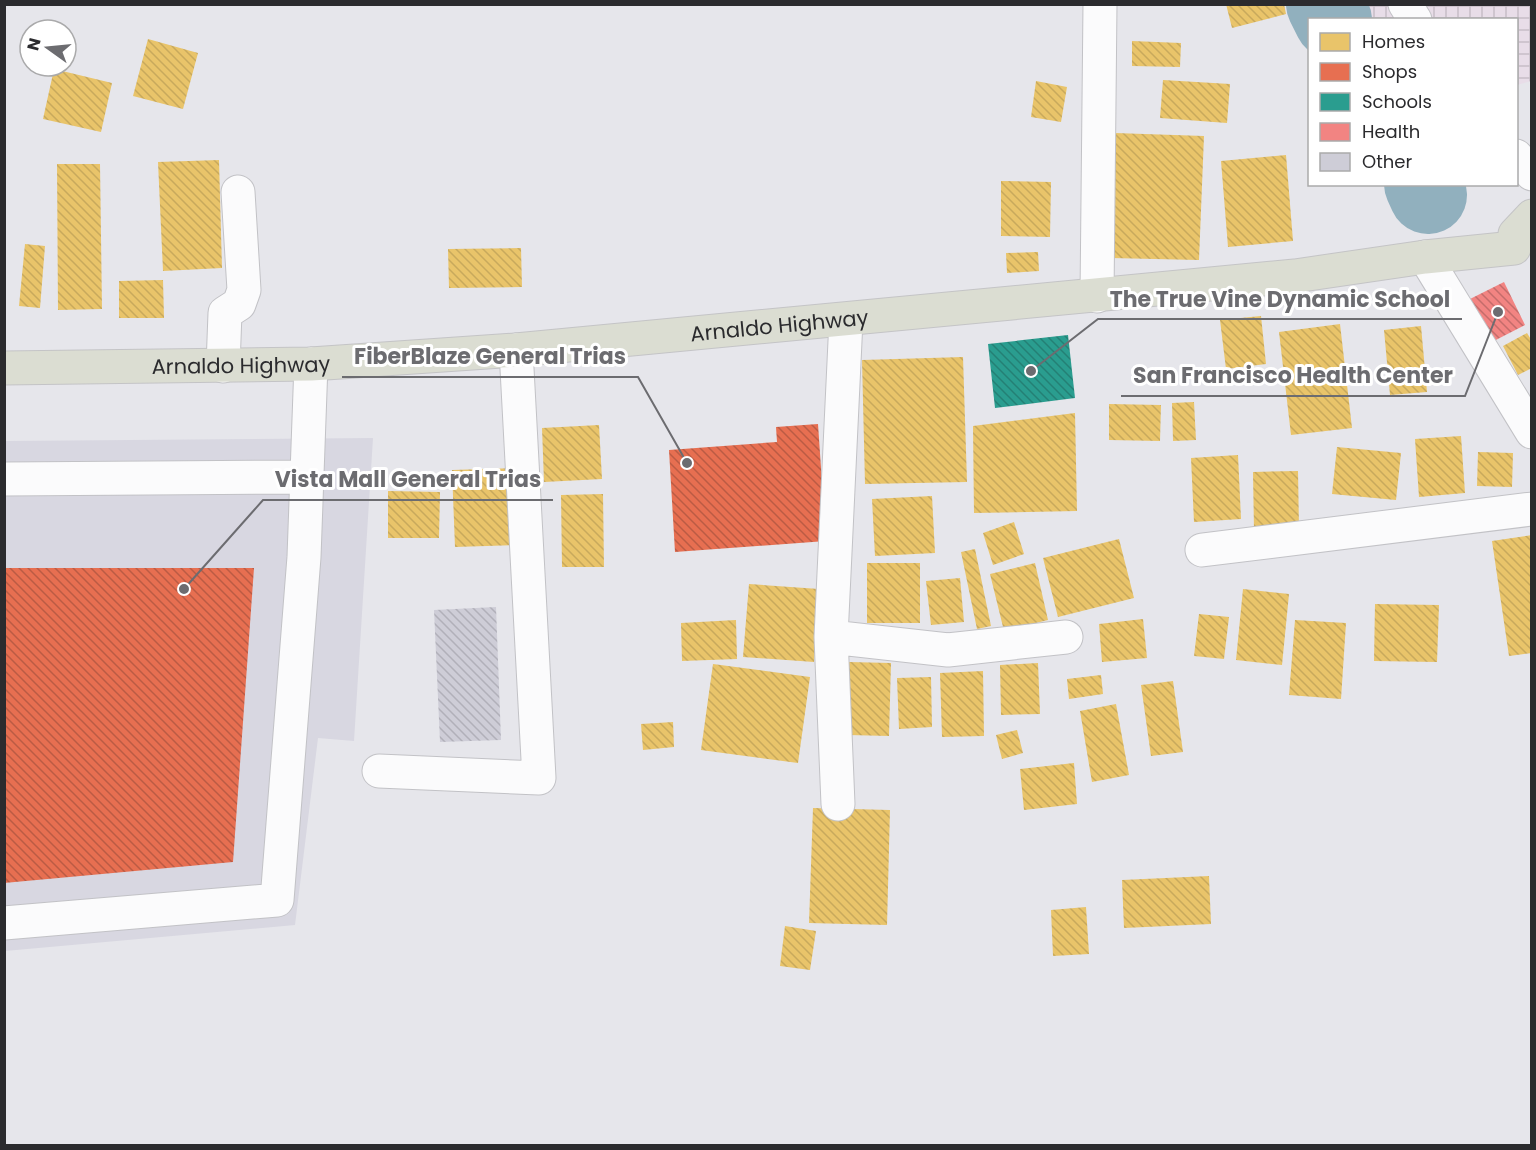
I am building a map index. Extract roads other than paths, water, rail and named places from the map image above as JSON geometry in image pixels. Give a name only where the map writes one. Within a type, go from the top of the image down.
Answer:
[{"type":"main road","name":"Arnaldo Highway","points":[[4,368],[311,364],[516,350],[1097,296],[1295,276],[1425,257],[1523,247],[1515,234],[1532,216]]},
{"type":"street","points":[[1097,296],[1100,4]]},
{"type":"street","points":[[1405,4],[1414,18]]},
{"type":"street","points":[[1518,158],[1532,174]]},
{"type":"street","points":[[223,366],[225,313],[239,304],[244,290],[238,192]]},
{"type":"street","points":[[1425,257],[1532,432]]},
{"type":"street","points":[[838,804],[831,637],[846,320]]},
{"type":"street","points":[[379,771],[539,778],[516,350]]},
{"type":"street","points":[[4,923],[276,900],[308,477],[311,364]]},
{"type":"street","points":[[4,479],[308,477]]},
{"type":"street","points":[[1202,550],[1532,509]]},
{"type":"street","points":[[831,637],[948,650],[1066,637]]},
{"type":"waterway","points":[[1325,4],[1332,18]]},
{"type":"waterway","points":[[1424,186],[1428,195]]},
{"type":"place","name":"San Francisco Health Center","points":[[1498,312]]},
{"type":"place","name":"The True Vine Dynamic School","points":[[1031,371]]},
{"type":"place","name":"FiberBlaze General Trias","points":[[687,463]]},
{"type":"place","name":"Vista Mall General Trias","points":[[184,589]]}]
